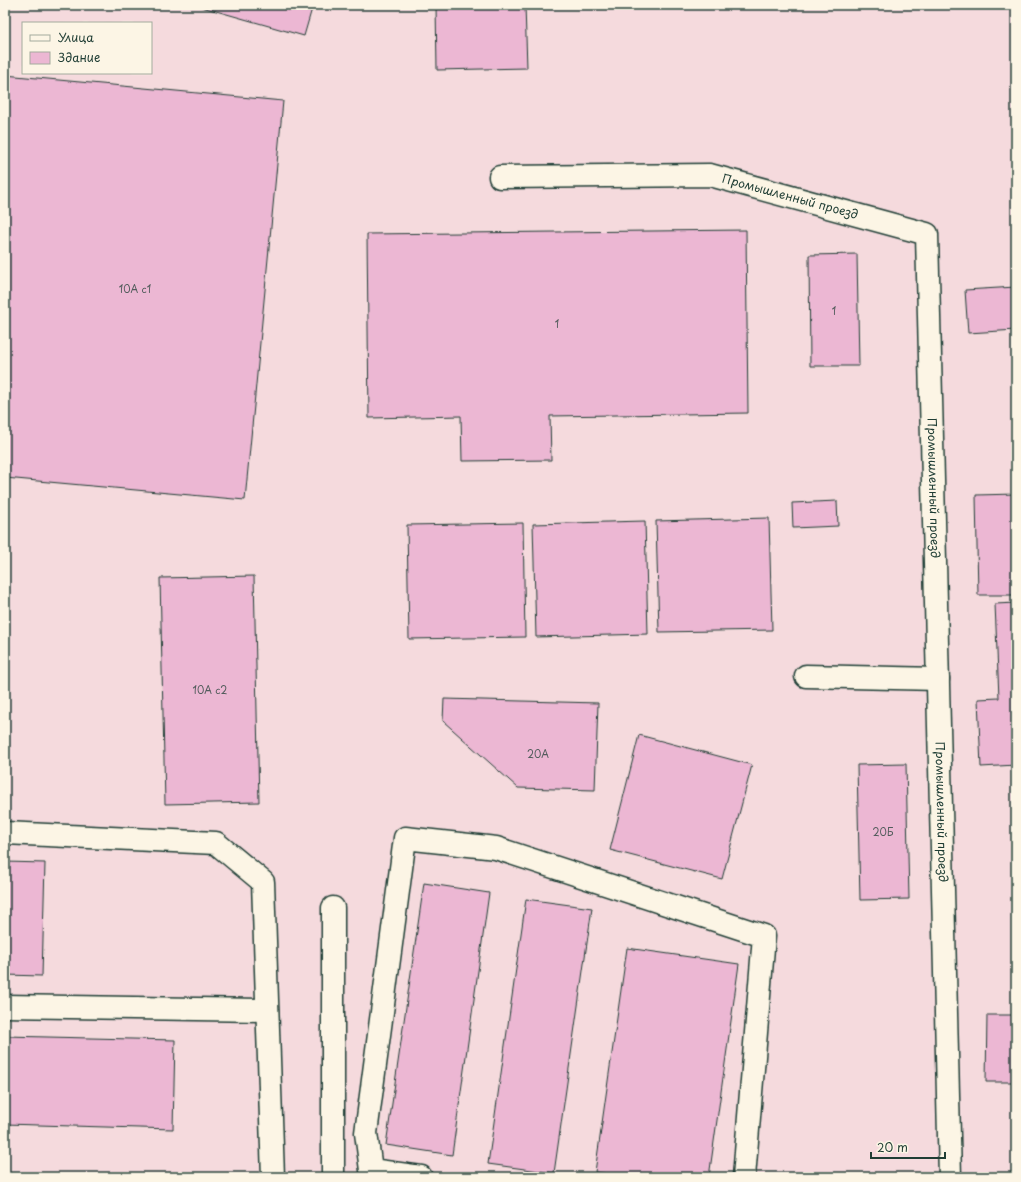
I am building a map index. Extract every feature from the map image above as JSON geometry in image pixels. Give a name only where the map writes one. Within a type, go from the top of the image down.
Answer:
[{"type":"street","name":"Промышленный проезд","points":[[500,177],[710,175],[927,234],[950,1177]]},
{"type":"street","points":[[806,676],[938,679]]},
{"type":"street","points":[[5,833],[216,843],[263,882],[273,1177]]},
{"type":"street","points":[[421,1177],[371,1170],[366,1133],[405,838],[496,848],[764,936],[744,1177]]},
{"type":"street","points":[[333,908],[333,1177]]},
{"type":"street","points":[[5,1006],[267,1010]]},
{"type":"shaded area","points":[[5,5],[1016,5],[1016,1177],[5,1177]]},
{"type":"building","points":[[195,5],[313,5],[304,36]]},
{"type":"building","points":[[436,5],[525,5],[527,68],[437,70]]},
{"type":"building","points":[[5,75],[283,101],[245,500],[5,478]]},
{"type":"building","points":[[746,230],[748,413],[550,416],[551,460],[462,461],[461,416],[369,418],[367,234]]},
{"type":"building","points":[[857,254],[859,366],[810,366],[809,255]]},
{"type":"building","points":[[1016,287],[1016,330],[968,333],[965,290]]},
{"type":"building","points":[[1016,494],[1016,595],[978,595],[976,495]]},
{"type":"building","points":[[837,501],[838,526],[793,528],[792,503]]},
{"type":"building","points":[[769,518],[772,630],[659,632],[656,521]]},
{"type":"building","points":[[645,521],[648,634],[536,637],[533,524]]},
{"type":"building","points":[[523,523],[525,637],[409,639],[407,525]]},
{"type":"building","points":[[254,576],[259,802],[165,804],[160,578]]},
{"type":"building","points":[[1016,603],[1016,765],[981,767],[978,699],[999,698],[995,604]]},
{"type":"building","points":[[444,699],[598,703],[595,790],[518,788],[443,721]]},
{"type":"building","points":[[639,735],[752,765],[722,879],[610,850]]},
{"type":"building","points":[[906,764],[909,899],[860,900],[857,765]]},
{"type":"building","points":[[5,862],[45,863],[42,976],[5,975]]},
{"type":"building","points":[[424,883],[489,893],[452,1155],[386,1145]]},
{"type":"building","points":[[526,899],[592,908],[554,1173],[488,1164]]},
{"type":"building","points":[[627,948],[739,964],[709,1177],[630,1177],[595,1172]]},
{"type":"building","points":[[987,1015],[1016,1015],[1016,1082],[986,1082]]},
{"type":"building","points":[[5,1036],[175,1040],[173,1129],[5,1124]]},
{"type":"building","points":[[1015,1119],[1016,1177],[1014,1177]]}]
